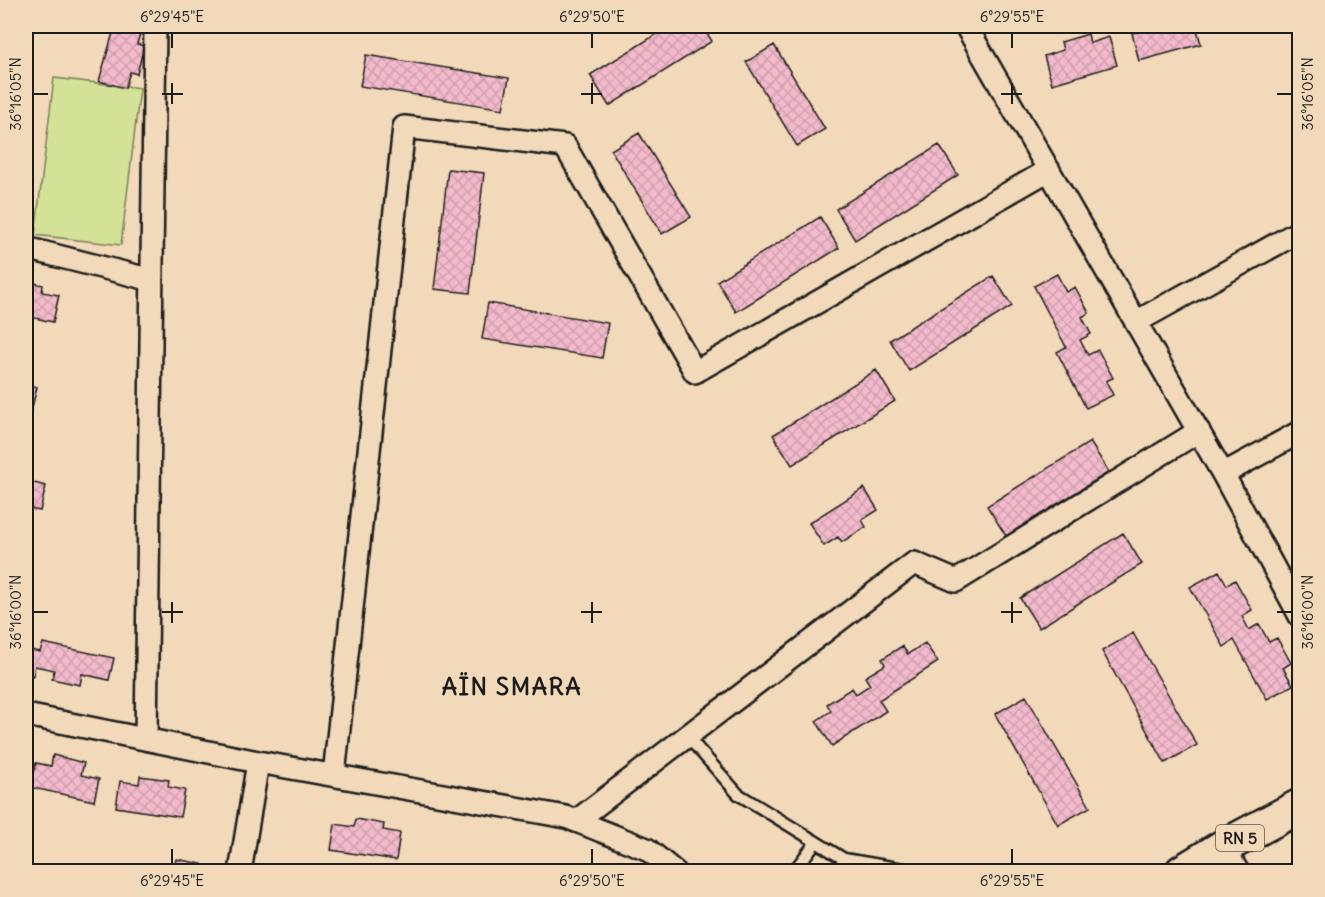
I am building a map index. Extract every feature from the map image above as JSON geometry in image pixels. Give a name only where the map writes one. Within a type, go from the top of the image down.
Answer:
[{"type":"main road","name":"RN 5","points":[[1182,872],[1230,863],[1299,806]]},
{"type":"street","points":[[146,739],[155,26]]},
{"type":"street","points":[[966,26],[1199,431],[1299,616]]},
{"type":"street","points":[[334,775],[404,127],[564,146],[695,372],[1049,170]]},
{"type":"street","points":[[1136,322],[1299,231]]},
{"type":"street","points":[[26,248],[152,280]]},
{"type":"street","points":[[576,821],[915,563],[957,581],[1199,431]]},
{"type":"street","points":[[1223,474],[1299,432]]},
{"type":"street","points":[[26,715],[258,762],[566,817],[647,849],[675,872]]},
{"type":"street","points":[[240,872],[258,762]]},
{"type":"lane","points":[[687,736],[738,794],[844,859],[921,872]]},
{"type":"lane","points":[[793,872],[816,842]]},
{"type":"green space","points":[[54,78],[140,88],[121,245],[35,235]]},
{"type":"building","points":[[115,26],[142,26],[137,44],[144,46],[137,74],[130,72],[125,88],[99,81]]},
{"type":"building","points":[[670,26],[702,26],[712,41],[609,106],[590,75]]},
{"type":"building","points":[[1160,26],[1196,26],[1201,44],[1139,61],[1132,33]]},
{"type":"building","points":[[1088,34],[1090,43],[1109,37],[1117,65],[1052,84],[1044,56],[1063,50],[1061,42]]},
{"type":"building","points":[[774,45],[825,129],[797,146],[746,62]]},
{"type":"building","points":[[366,55],[509,78],[503,109],[360,86]]},
{"type":"building","points":[[639,133],[691,217],[662,234],[611,150]]},
{"type":"building","points":[[939,145],[958,175],[855,240],[836,209]]},
{"type":"building","points":[[448,169],[484,173],[470,293],[434,289]]},
{"type":"building","points":[[820,217],[839,248],[736,312],[717,281]]},
{"type":"building","points":[[1057,274],[1066,292],[1075,287],[1089,313],[1082,317],[1091,334],[1080,340],[1088,355],[1098,350],[1113,378],[1106,381],[1113,395],[1086,408],[1057,352],[1066,347],[1034,286]]},
{"type":"building","points":[[993,276],[1012,306],[909,371],[890,340]]},
{"type":"building","points":[[26,281],[43,285],[42,292],[59,295],[53,322],[26,316]]},
{"type":"building","points":[[488,303],[608,323],[602,358],[482,339]]},
{"type":"building","points":[[876,370],[895,401],[792,465],[773,435]]},
{"type":"building","points":[[26,384],[37,387],[31,412],[26,411]]},
{"type":"building","points":[[1090,442],[1109,472],[1006,536],[987,506]]},
{"type":"building","points":[[26,481],[46,486],[40,511],[26,508]]},
{"type":"building","points":[[864,488],[878,510],[862,520],[866,527],[842,542],[838,537],[824,546],[809,523]]},
{"type":"building","points":[[1123,533],[1142,564],[1039,628],[1020,598]]},
{"type":"building","points":[[1219,571],[1227,585],[1235,580],[1252,610],[1242,616],[1249,630],[1259,624],[1269,642],[1277,638],[1291,663],[1283,668],[1293,685],[1267,699],[1234,640],[1224,647],[1190,587]]},
{"type":"building","points":[[1133,633],[1197,745],[1165,763],[1102,651]]},
{"type":"building","points":[[43,643],[114,658],[109,680],[82,674],[80,685],[52,679],[54,670],[35,666],[33,676],[26,675],[26,649],[40,652]]},
{"type":"building","points":[[925,643],[938,662],[879,700],[886,711],[832,746],[816,721],[831,711],[827,704],[852,688],[856,694],[870,685],[865,677],[885,665],[882,659],[902,646],[908,654]]},
{"type":"building","points":[[1026,696],[1090,807],[1058,825],[995,714]]},
{"type":"building","points":[[53,755],[84,763],[81,775],[99,779],[94,801],[29,787],[26,796],[26,771],[34,773],[36,763],[51,766]]},
{"type":"building","points":[[140,776],[169,780],[168,787],[185,790],[180,817],[116,807],[120,781],[139,784]]},
{"type":"building","points":[[356,819],[384,824],[383,830],[400,833],[396,860],[331,850],[335,824],[354,827]]},
{"type":"building","points":[[176,859],[202,864],[200,872],[173,872]]},
{"type":"district","name":"AÏN SMARA","points":[[512,687]]}]
